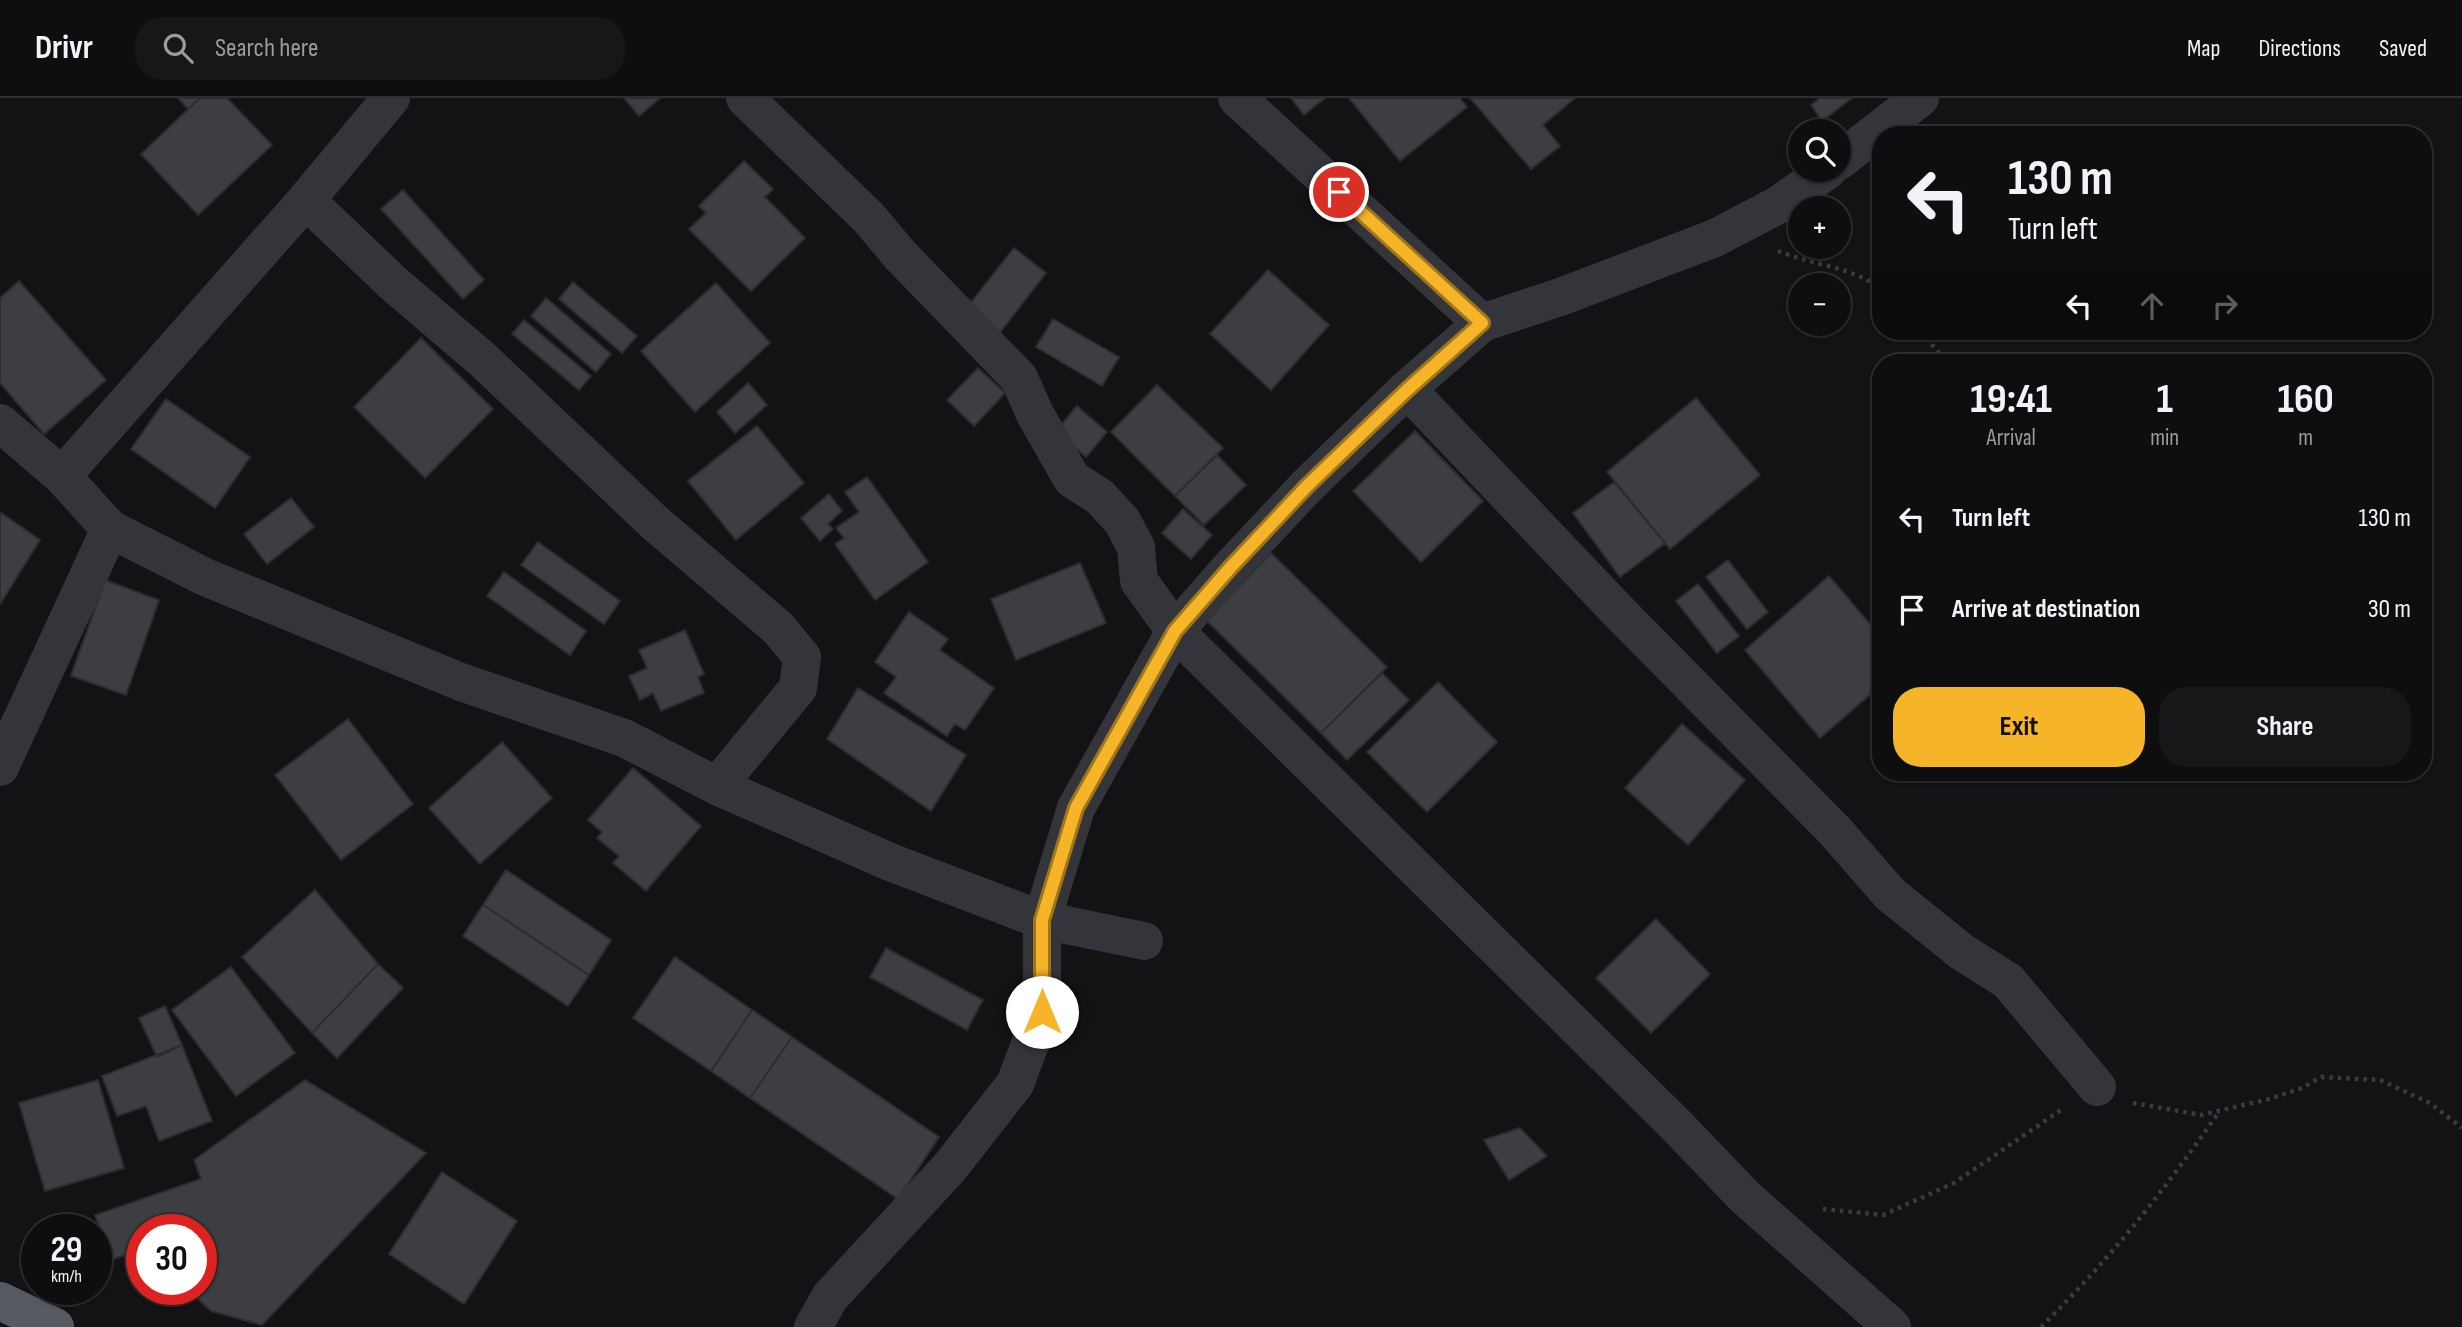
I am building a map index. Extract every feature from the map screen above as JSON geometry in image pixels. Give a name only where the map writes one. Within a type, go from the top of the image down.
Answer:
[{"type":"highway","points":[[0,1301],[55,1327]]},
{"type":"street","points":[[62,476],[306,200],[391,98]]},
{"type":"street","points":[[745,98],[869,218],[900,256],[1019,378],[1035,414],[1072,479],[1100,496],[1122,521],[1136,547],[1139,581],[1175,631],[1675,1124],[1745,1198],[1892,1327]]},
{"type":"street","points":[[1237,98],[1482,323]]},
{"type":"street","points":[[1885,126],[1920,98]]},
{"type":"street","points":[[1851,153],[1872,136]]},
{"type":"street","points":[[814,1327],[830,1297],[950,1167],[1016,1084],[1042,1012],[1042,920],[1076,808],[1175,631],[1307,486],[1482,323],[1563,296],[1745,224],[1811,182]]},
{"type":"street","points":[[306,200],[393,283],[483,360],[655,523],[778,628],[802,657],[798,688],[717,786]]},
{"type":"street","points":[[1407,390],[1617,610],[1835,831],[1890,894],[1962,953],[2008,981],[2097,1087]]},
{"type":"street","points":[[0,423],[62,476],[110,529],[205,577],[461,682],[624,738],[717,786],[890,862],[1042,920],[1144,941]]},
{"type":"street","points":[[0,767],[110,529]]},
{"type":"path","points":[[1745,224],[1771,248],[1799,260],[1839,269],[1872,285]]},
{"type":"path","points":[[1928,340],[1940,354]]},
{"type":"path","points":[[1815,1203],[1825,1210],[1883,1215],[1954,1183],[2097,1087],[2136,1104],[2189,1115],[2220,1111],[2302,1088],[2321,1077],[2380,1080],[2430,1102],[2462,1128]]},
{"type":"path","points":[[2042,1327],[2097,1272],[2162,1194],[2220,1111]]},
{"type":"building","points":[[178,98],[200,98],[188,109]]},
{"type":"building","points":[[200,98],[227,98],[272,145],[198,215],[141,154]]},
{"type":"building","points":[[624,98],[660,98],[639,116]]},
{"type":"building","points":[[1291,98],[1325,98],[1304,115]]},
{"type":"building","points":[[1349,98],[1460,98],[1467,107],[1400,161]]},
{"type":"building","points":[[1470,98],[1575,98],[1543,125],[1560,146],[1531,169]]},
{"type":"building","points":[[1820,98],[1852,98],[1825,119],[1821,119],[1811,105]]},
{"type":"building","points":[[744,161],[773,189],[765,197],[805,238],[751,291],[689,229],[706,213],[699,206]]},
{"type":"building","points":[[403,190],[484,280],[463,299],[381,209]]},
{"type":"building","points":[[1014,248],[1046,273],[998,335],[965,310]]},
{"type":"building","points":[[1268,270],[1329,325],[1271,390],[1210,334]]},
{"type":"building","points":[[19,281],[106,380],[44,434],[0,383],[0,298]]},
{"type":"building","points":[[573,282],[637,336],[622,353],[559,299]]},
{"type":"building","points":[[716,283],[770,343],[695,412],[641,351]]},
{"type":"building","points":[[546,298],[611,354],[596,372],[531,316]]},
{"type":"building","points":[[1053,319],[1119,357],[1102,386],[1036,347]]},
{"type":"building","points":[[524,320],[591,376],[579,390],[512,334]]},
{"type":"building","points":[[421,338],[493,409],[425,478],[354,407]]},
{"type":"building","points":[[978,368],[1005,393],[974,426],[947,400]]},
{"type":"building","points":[[748,383],[767,405],[735,433],[717,412]]},
{"type":"building","points":[[1157,385],[1223,448],[1175,496],[1111,432]]},
{"type":"building","points":[[1696,398],[1760,475],[1670,549],[1607,472]]},
{"type":"building","points":[[166,399],[250,457],[215,508],[131,449]]},
{"type":"building","points":[[1077,406],[1107,432],[1086,457],[1056,431]]},
{"type":"building","points":[[757,426],[804,483],[736,540],[688,481]]},
{"type":"building","points":[[1415,431],[1483,501],[1421,562],[1353,491]]},
{"type":"building","points":[[1217,455],[1246,485],[1204,525],[1175,496]]},
{"type":"building","points":[[867,477],[928,562],[875,600],[835,544],[844,538],[836,528],[859,512],[845,492]]},
{"type":"building","points":[[1614,482],[1665,543],[1620,577],[1573,513]]},
{"type":"building","points":[[829,494],[842,511],[828,524],[833,529],[820,541],[801,518]]},
{"type":"building","points":[[291,498],[314,527],[267,564],[244,534]]},
{"type":"building","points":[[1183,509],[1212,535],[1191,559],[1162,533]]},
{"type":"building","points":[[0,512],[40,540],[0,604]]},
{"type":"building","points":[[538,542],[620,601],[604,624],[521,565]]},
{"type":"building","points":[[1271,553],[1387,667],[1321,733],[1206,620]]},
{"type":"building","points":[[1728,560],[1768,612],[1747,629],[1706,577]]},
{"type":"building","points":[[1080,563],[1106,623],[1016,660],[991,599]]},
{"type":"building","points":[[504,572],[586,631],[570,655],[487,596]]},
{"type":"building","points":[[1829,576],[1872,626],[1872,693],[1820,738],[1745,650]]},
{"type":"building","points":[[105,580],[159,600],[126,695],[71,676]]},
{"type":"building","points":[[1698,584],[1739,636],[1717,653],[1676,601]]},
{"type":"building","points":[[909,612],[948,639],[940,650],[994,688],[965,730],[955,724],[947,736],[884,693],[896,677],[875,662]]},
{"type":"building","points":[[685,630],[704,674],[698,677],[704,693],[661,711],[653,693],[640,700],[629,676],[647,668],[639,650]]},
{"type":"building","points":[[1382,673],[1409,700],[1347,760],[1321,733]]},
{"type":"building","points":[[1438,682],[1497,742],[1427,812],[1367,752]]},
{"type":"building","points":[[858,688],[966,755],[931,811],[827,739]]},
{"type":"building","points":[[348,719],[413,804],[341,860],[275,775]]},
{"type":"building","points":[[1682,724],[1745,780],[1688,845],[1625,788]]},
{"type":"building","points":[[502,742],[552,798],[480,864],[429,808]]},
{"type":"building","points":[[633,768],[701,826],[646,891],[613,863],[619,856],[597,838],[602,832],[588,820]]},
{"type":"building","points":[[506,870],[611,940],[589,975],[483,905]]},
{"type":"building","points":[[315,890],[378,964],[312,1033],[242,957]]},
{"type":"building","points":[[483,905],[589,975],[568,1006],[463,936]]},
{"type":"building","points":[[1656,919],[1710,974],[1651,1033],[1596,978]]},
{"type":"building","points":[[886,948],[983,1000],[967,1030],[870,977]]},
{"type":"building","points":[[675,957],[752,1010],[711,1071],[633,1018]]},
{"type":"building","points":[[378,964],[403,988],[337,1058],[312,1033]]},
{"type":"building","points":[[231,967],[295,1053],[236,1096],[172,1010]]},
{"type":"building","points":[[165,1006],[182,1045],[157,1057],[139,1018]]},
{"type":"building","points":[[752,1010],[792,1037],[750,1098],[711,1071]]},
{"type":"building","points":[[792,1037],[939,1137],[898,1199],[750,1098]]},
{"type":"building","points":[[182,1045],[212,1121],[159,1141],[146,1106],[117,1116],[102,1076]]},
{"type":"building","points":[[98,1080],[124,1168],[45,1191],[19,1103]]},
{"type":"building","points":[[305,1080],[426,1153],[262,1325],[211,1311],[204,1305],[217,1305],[217,1214],[126,1214],[126,1255],[112,1260],[112,1214],[98,1214],[201,1179],[194,1160]]},
{"type":"building","points":[[1520,1128],[1547,1156],[1509,1180],[1484,1140]]},
{"type":"building","points":[[442,1172],[517,1221],[464,1304],[389,1254]]},
{"type":"route","points":[[1042,1012],[1042,920],[1076,808],[1175,631],[1307,486],[1482,323],[1339,192]]}]
